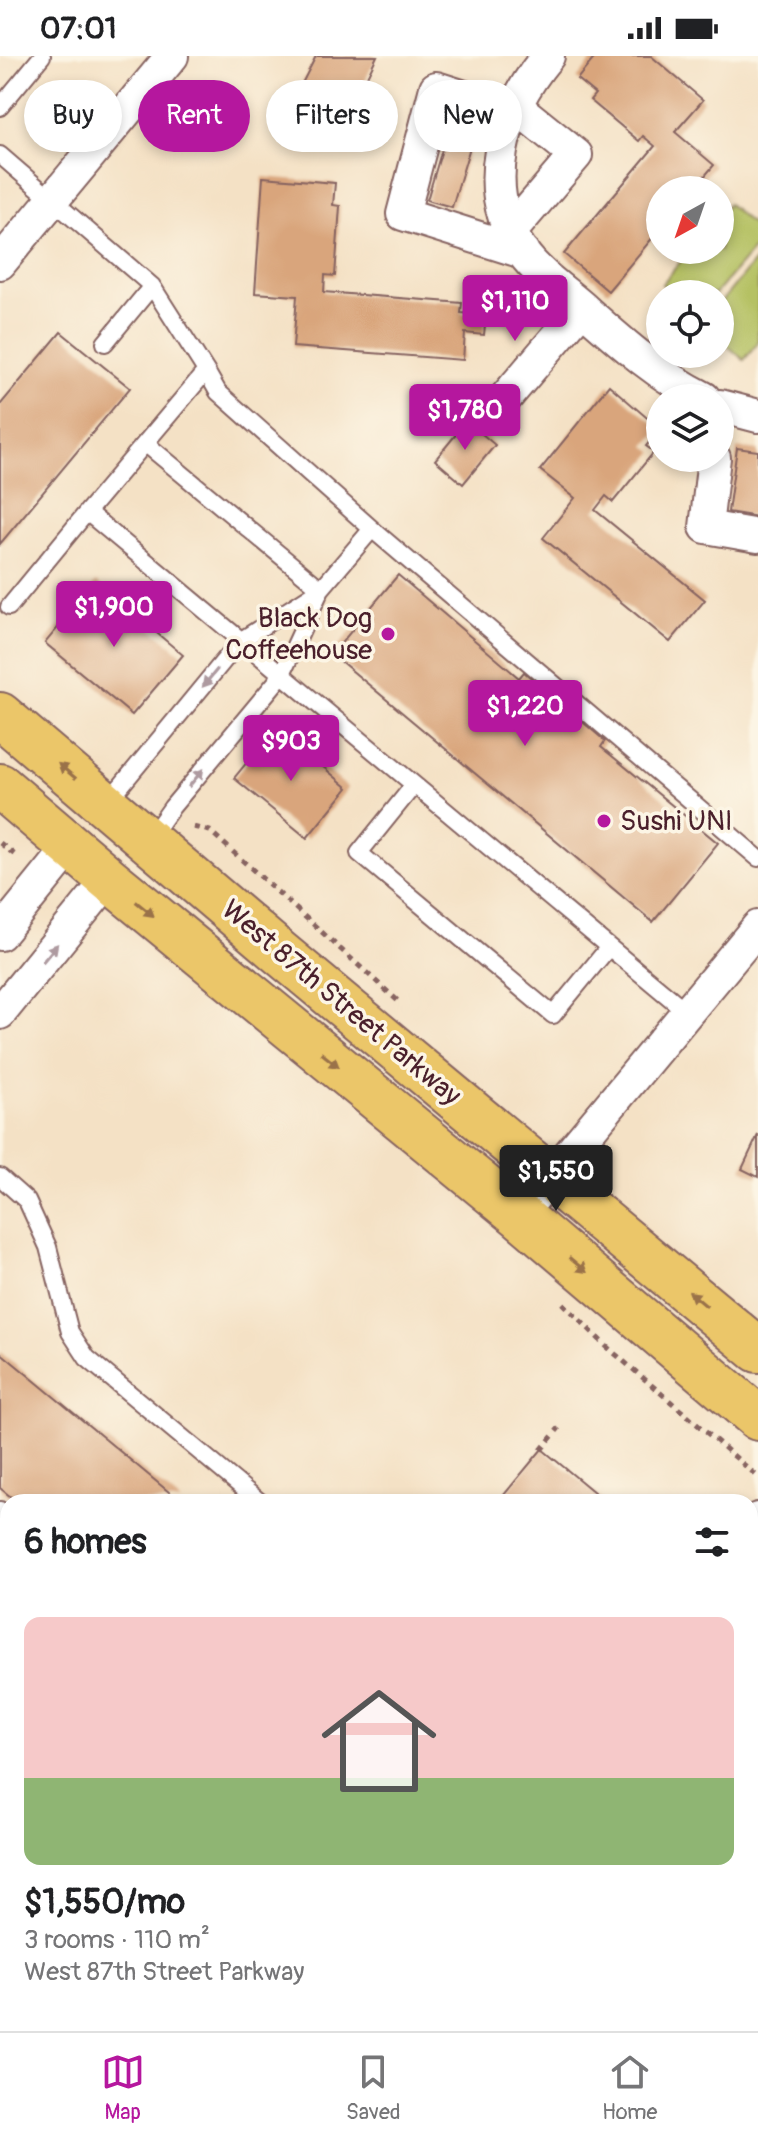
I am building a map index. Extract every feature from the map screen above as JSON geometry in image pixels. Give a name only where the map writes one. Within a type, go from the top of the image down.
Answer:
[{"type":"main road","name":"West 87th Street Parkway","points":[[0,715],[280,953],[758,1350]]},
{"type":"main road","name":"West 87th Street Parkway","points":[[0,786],[519,1215],[758,1418]]},
{"type":"main road","points":[[72,845],[115,853],[142,866],[222,931],[280,953]]},
{"type":"street","points":[[0,263],[172,56]]},
{"type":"street","points":[[522,95],[548,56]]},
{"type":"street","points":[[517,242],[576,155],[522,115]]},
{"type":"street","points":[[419,152],[403,214],[517,242]]},
{"type":"street","points":[[500,152],[499,199],[517,242],[546,278],[656,369],[681,384]]},
{"type":"street","points":[[490,416],[582,308]]},
{"type":"street","points":[[734,411],[758,416]]},
{"type":"street","points":[[712,472],[706,527],[758,536]]},
{"type":"street","points":[[0,934],[72,845]]},
{"type":"street","points":[[0,1013],[109,879]]},
{"type":"street","points":[[519,1215],[758,927]]},
{"type":"lane","points":[[0,107],[42,56]]},
{"type":"lane","points":[[0,155],[152,286],[218,392],[372,529],[758,858]]},
{"type":"lane","points":[[105,343],[152,286]]},
{"type":"lane","points":[[9,607],[206,371]]},
{"type":"lane","points":[[145,443],[321,589]]},
{"type":"lane","points":[[87,512],[687,1012]]},
{"type":"lane","points":[[149,839],[281,676],[321,589],[372,529]]},
{"type":"lane","points":[[106,804],[240,641],[321,589]]},
{"type":"lane","points":[[414,785],[359,853],[553,1015],[609,947]]},
{"type":"lane","points":[[0,1177],[27,1201],[48,1247],[70,1332],[87,1358],[250,1494]]},
{"type":"path","points":[[193,827],[210,831],[405,1007]]},
{"type":"path","points":[[0,843],[15,855]]},
{"type":"path","points":[[541,1450],[559,1428]]},
{"type":"green space","points":[[734,209],[758,230],[758,244],[727,280],[665,280],[678,264],[734,264]]},
{"type":"green space","points":[[758,257],[758,343],[744,360],[734,351],[734,286]]},
{"type":"building","points":[[316,56],[377,56],[365,80],[304,80]]},
{"type":"building","points":[[596,56],[651,56],[703,100],[675,132],[714,165],[705,176],[646,176],[646,246],[608,291],[564,254],[655,146],[643,136],[639,141],[590,100],[595,94],[577,79]]},
{"type":"building","points":[[441,152],[468,152],[452,207],[427,200]]},
{"type":"building","points":[[263,177],[335,183],[333,205],[340,206],[335,276],[325,275],[324,292],[462,303],[461,313],[486,315],[484,335],[465,333],[463,360],[293,347],[297,296],[255,293]]},
{"type":"building","points":[[61,332],[130,388],[0,544],[0,405]]},
{"type":"building","points":[[609,385],[646,417],[646,462],[613,502],[606,496],[595,510],[705,600],[670,642],[543,538],[575,498],[540,470]]},
{"type":"building","points":[[467,421],[495,445],[463,484],[435,460]]},
{"type":"building","points":[[737,448],[758,451],[758,517],[728,512]]},
{"type":"building","points":[[398,575],[519,678],[524,672],[605,741],[601,747],[718,843],[653,922],[332,654]]},
{"type":"building","points":[[96,582],[183,655],[132,715],[45,643]]},
{"type":"building","points":[[276,727],[348,788],[307,838],[234,778]]},
{"type":"building","points":[[758,1135],[758,1177],[742,1169]]},
{"type":"building","points":[[0,1352],[171,1494],[7,1494],[0,1488]]},
{"type":"building","points":[[542,1449],[596,1494],[505,1494]]},
{"type":"place","name":"Black Dog Coffeehouse","points":[[388,634]]},
{"type":"place","name":"Sushi UNI","points":[[604,821]]}]
